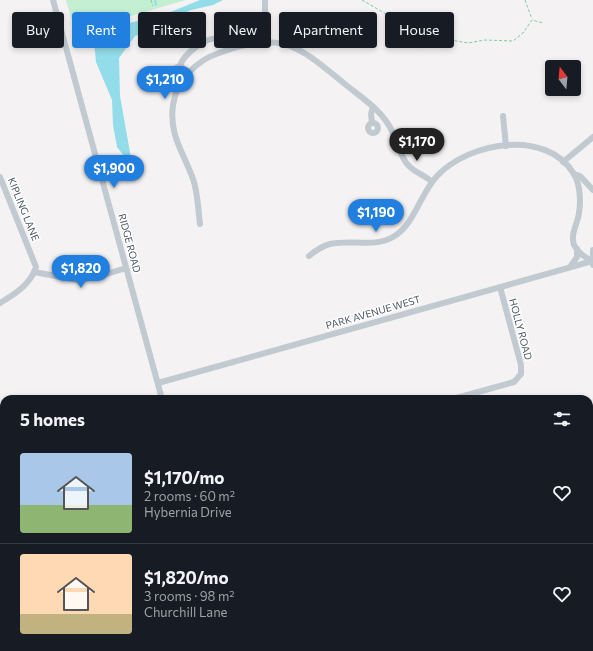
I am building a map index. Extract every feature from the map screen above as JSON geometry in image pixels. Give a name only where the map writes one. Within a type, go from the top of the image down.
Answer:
[{"type":"street","name":"RIDGE ROAD","points":[[53,0],[161,395]]},
{"type":"street","points":[[265,0],[265,12]]},
{"type":"street","points":[[179,87],[170,77],[172,70],[180,66],[182,59],[208,39],[218,39],[229,49]]},
{"type":"street","points":[[271,42],[284,44],[303,52],[373,107],[384,117],[394,134],[405,161],[409,166],[432,182]]},
{"type":"street","points":[[200,224],[194,181],[178,148],[172,127],[173,104],[179,87],[190,72],[214,54],[232,48]]},
{"type":"street","points":[[180,66],[190,72]]},
{"type":"street","points":[[372,124],[371,114],[373,107]]},
{"type":"street","points":[[503,116],[506,146]]},
{"type":"street","points":[[563,162],[593,137]]},
{"type":"street","points":[[309,256],[330,244],[377,242],[392,237],[402,230],[432,182],[457,160],[474,152],[518,144],[541,148],[563,162],[574,174],[579,193],[579,213],[574,233],[577,257],[569,268]]},
{"type":"street","points":[[574,174],[580,176],[592,189],[579,193]]},
{"type":"street","name":"KIPLING LANE","points":[[0,177],[36,267],[34,272]]},
{"type":"street","points":[[577,249],[593,263]]},
{"type":"street","points":[[593,250],[593,263]]},
{"type":"street","name":"PARK AVENUE WEST","points":[[158,383],[500,287],[593,263]]},
{"type":"street","points":[[0,303],[12,296],[31,279],[34,272],[78,280],[97,277],[126,268]]},
{"type":"street","name":"HOLLY ROAD","points":[[467,395],[514,382],[521,374],[521,365],[500,287]]},
{"type":"path","points":[[151,0],[153,6]]},
{"type":"path","points":[[362,0],[393,18],[420,48],[433,37],[468,43],[485,40],[513,41],[523,33],[532,20],[525,0]]},
{"type":"path","points":[[532,20],[543,23]]},
{"type":"green space","points":[[66,0],[186,0],[144,12],[138,12],[138,14],[130,16],[130,12],[72,12],[72,21]]},
{"type":"water","points":[[200,0],[223,0],[213,5],[187,12],[170,12]]},
{"type":"water","points":[[138,21],[138,35],[130,43],[130,23]]},
{"type":"water","points":[[95,48],[126,48],[119,58],[120,96],[131,158],[127,160],[117,147],[113,125],[112,100],[96,62]]},
{"type":"waterway","points":[[155,0],[156,5]]}]
